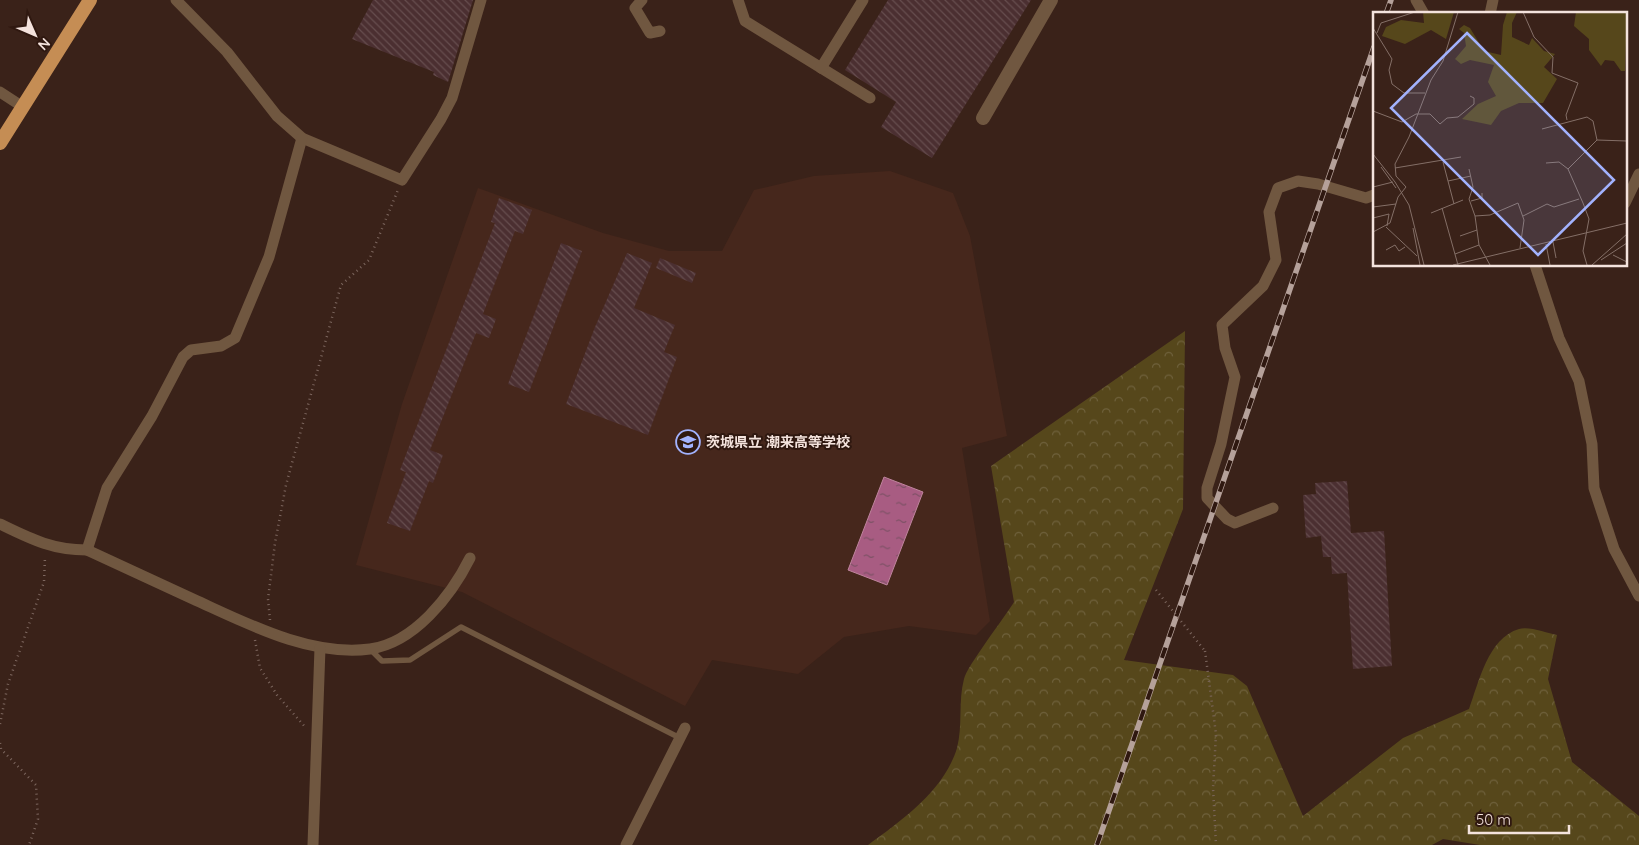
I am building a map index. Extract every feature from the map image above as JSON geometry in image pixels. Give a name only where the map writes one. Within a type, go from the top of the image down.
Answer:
[{"type":"highway","points":[[0,143],[90,0]]},
{"type":"street","points":[[176,0],[227,52],[277,116],[302,138],[402,180],[441,119],[452,98],[481,0]]},
{"type":"street","points":[[642,0],[635,8],[650,33],[660,31]]},
{"type":"street","points":[[738,0],[744,21],[870,98]]},
{"type":"street","points":[[821,68],[863,0]]},
{"type":"street","points":[[983,118],[1051,0]]},
{"type":"street","points":[[1416,0],[1423,12]]},
{"type":"street","points":[[0,92],[22,107]]},
{"type":"street","points":[[87,550],[108,488],[152,416],[183,357],[191,350],[221,346],[235,338],[269,257],[302,138]]},
{"type":"street","points":[[1626,201],[1639,174]]},
{"type":"street","points":[[1273,508],[1235,523],[1227,519],[1207,498],[1206,488],[1221,444],[1235,377],[1225,348],[1222,325],[1263,286],[1276,260],[1269,212],[1278,188],[1298,181],[1318,184],[1366,198],[1373,195]]},
{"type":"street","points":[[1538,267],[1559,338],[1579,381],[1592,444],[1594,488],[1614,549],[1639,596]]},
{"type":"street","points":[[0,524],[45,545],[66,550],[87,550],[252,626],[320,648],[370,649],[403,638],[432,612],[462,573],[470,558]]},
{"type":"street","points":[[313,845],[320,648]]},
{"type":"street","points":[[626,845],[682,733]]},
{"type":"lane","points":[[370,649],[382,661],[410,660],[461,628],[682,733]]},
{"type":"path","points":[[272,634],[268,600],[275,543],[286,486],[341,285],[369,260],[402,180]]},
{"type":"path","points":[[0,724],[8,684],[44,582],[45,545]]},
{"type":"path","points":[[1156,590],[1204,651],[1216,734],[1213,788],[1216,845]]},
{"type":"path","points":[[252,626],[260,668],[277,695],[316,741]]},
{"type":"path","points":[[0,743],[1,749],[36,785],[38,818],[29,845]]},
{"type":"shaded area","name":"茨城県立 潮来高等学校","points":[[890,171],[953,193],[970,236],[1007,436],[962,448],[990,621],[976,635],[909,626],[844,637],[798,674],[712,660],[685,706],[462,592],[356,565],[402,404],[478,188],[603,233],[669,251],[722,251],[754,190],[814,176]]},
{"type":"green space","points":[[1185,331],[1183,509],[1124,660],[1233,675],[1247,686],[1303,816],[1403,738],[1469,709],[1486,662],[1492,651],[1508,634],[1519,629],[1528,628],[1557,635],[1548,679],[1572,762],[1639,816],[1639,845],[1480,845],[1443,839],[1432,845],[868,845],[908,815],[942,778],[951,763],[959,740],[961,696],[964,679],[979,653],[1014,602],[991,466]]},
{"type":"water","points":[[884,477],[923,492],[887,585],[848,570]]},
{"type":"building","points":[[373,0],[473,0],[448,82],[433,75],[434,72],[352,39]]},
{"type":"building","points":[[888,0],[1031,0],[932,158],[881,127],[896,102],[845,70]]},
{"type":"building","points":[[499,198],[532,210],[523,234],[515,231],[483,314],[496,319],[489,338],[476,333],[430,450],[443,455],[433,483],[429,481],[410,531],[387,523],[406,472],[400,470],[495,223],[491,222]]},
{"type":"building","points":[[561,243],[582,251],[529,392],[508,384]]},
{"type":"building","points":[[627,253],[652,263],[634,308],[675,325],[664,352],[677,357],[648,435],[566,404],[595,327]]},
{"type":"building","points":[[660,258],[696,273],[692,283],[656,268]]},
{"type":"building","points":[[1347,481],[1351,533],[1384,531],[1392,666],[1353,669],[1347,573],[1332,574],[1331,557],[1323,557],[1321,536],[1306,538],[1303,495],[1316,494],[1315,483]]},
{"type":"railway","points":[[1387,12],[1391,0]]},
{"type":"railway","points":[[1097,845],[1373,50]]},
{"type":"place","name":"茨城県立 潮来高等学校","points":[[688,442]]}]
